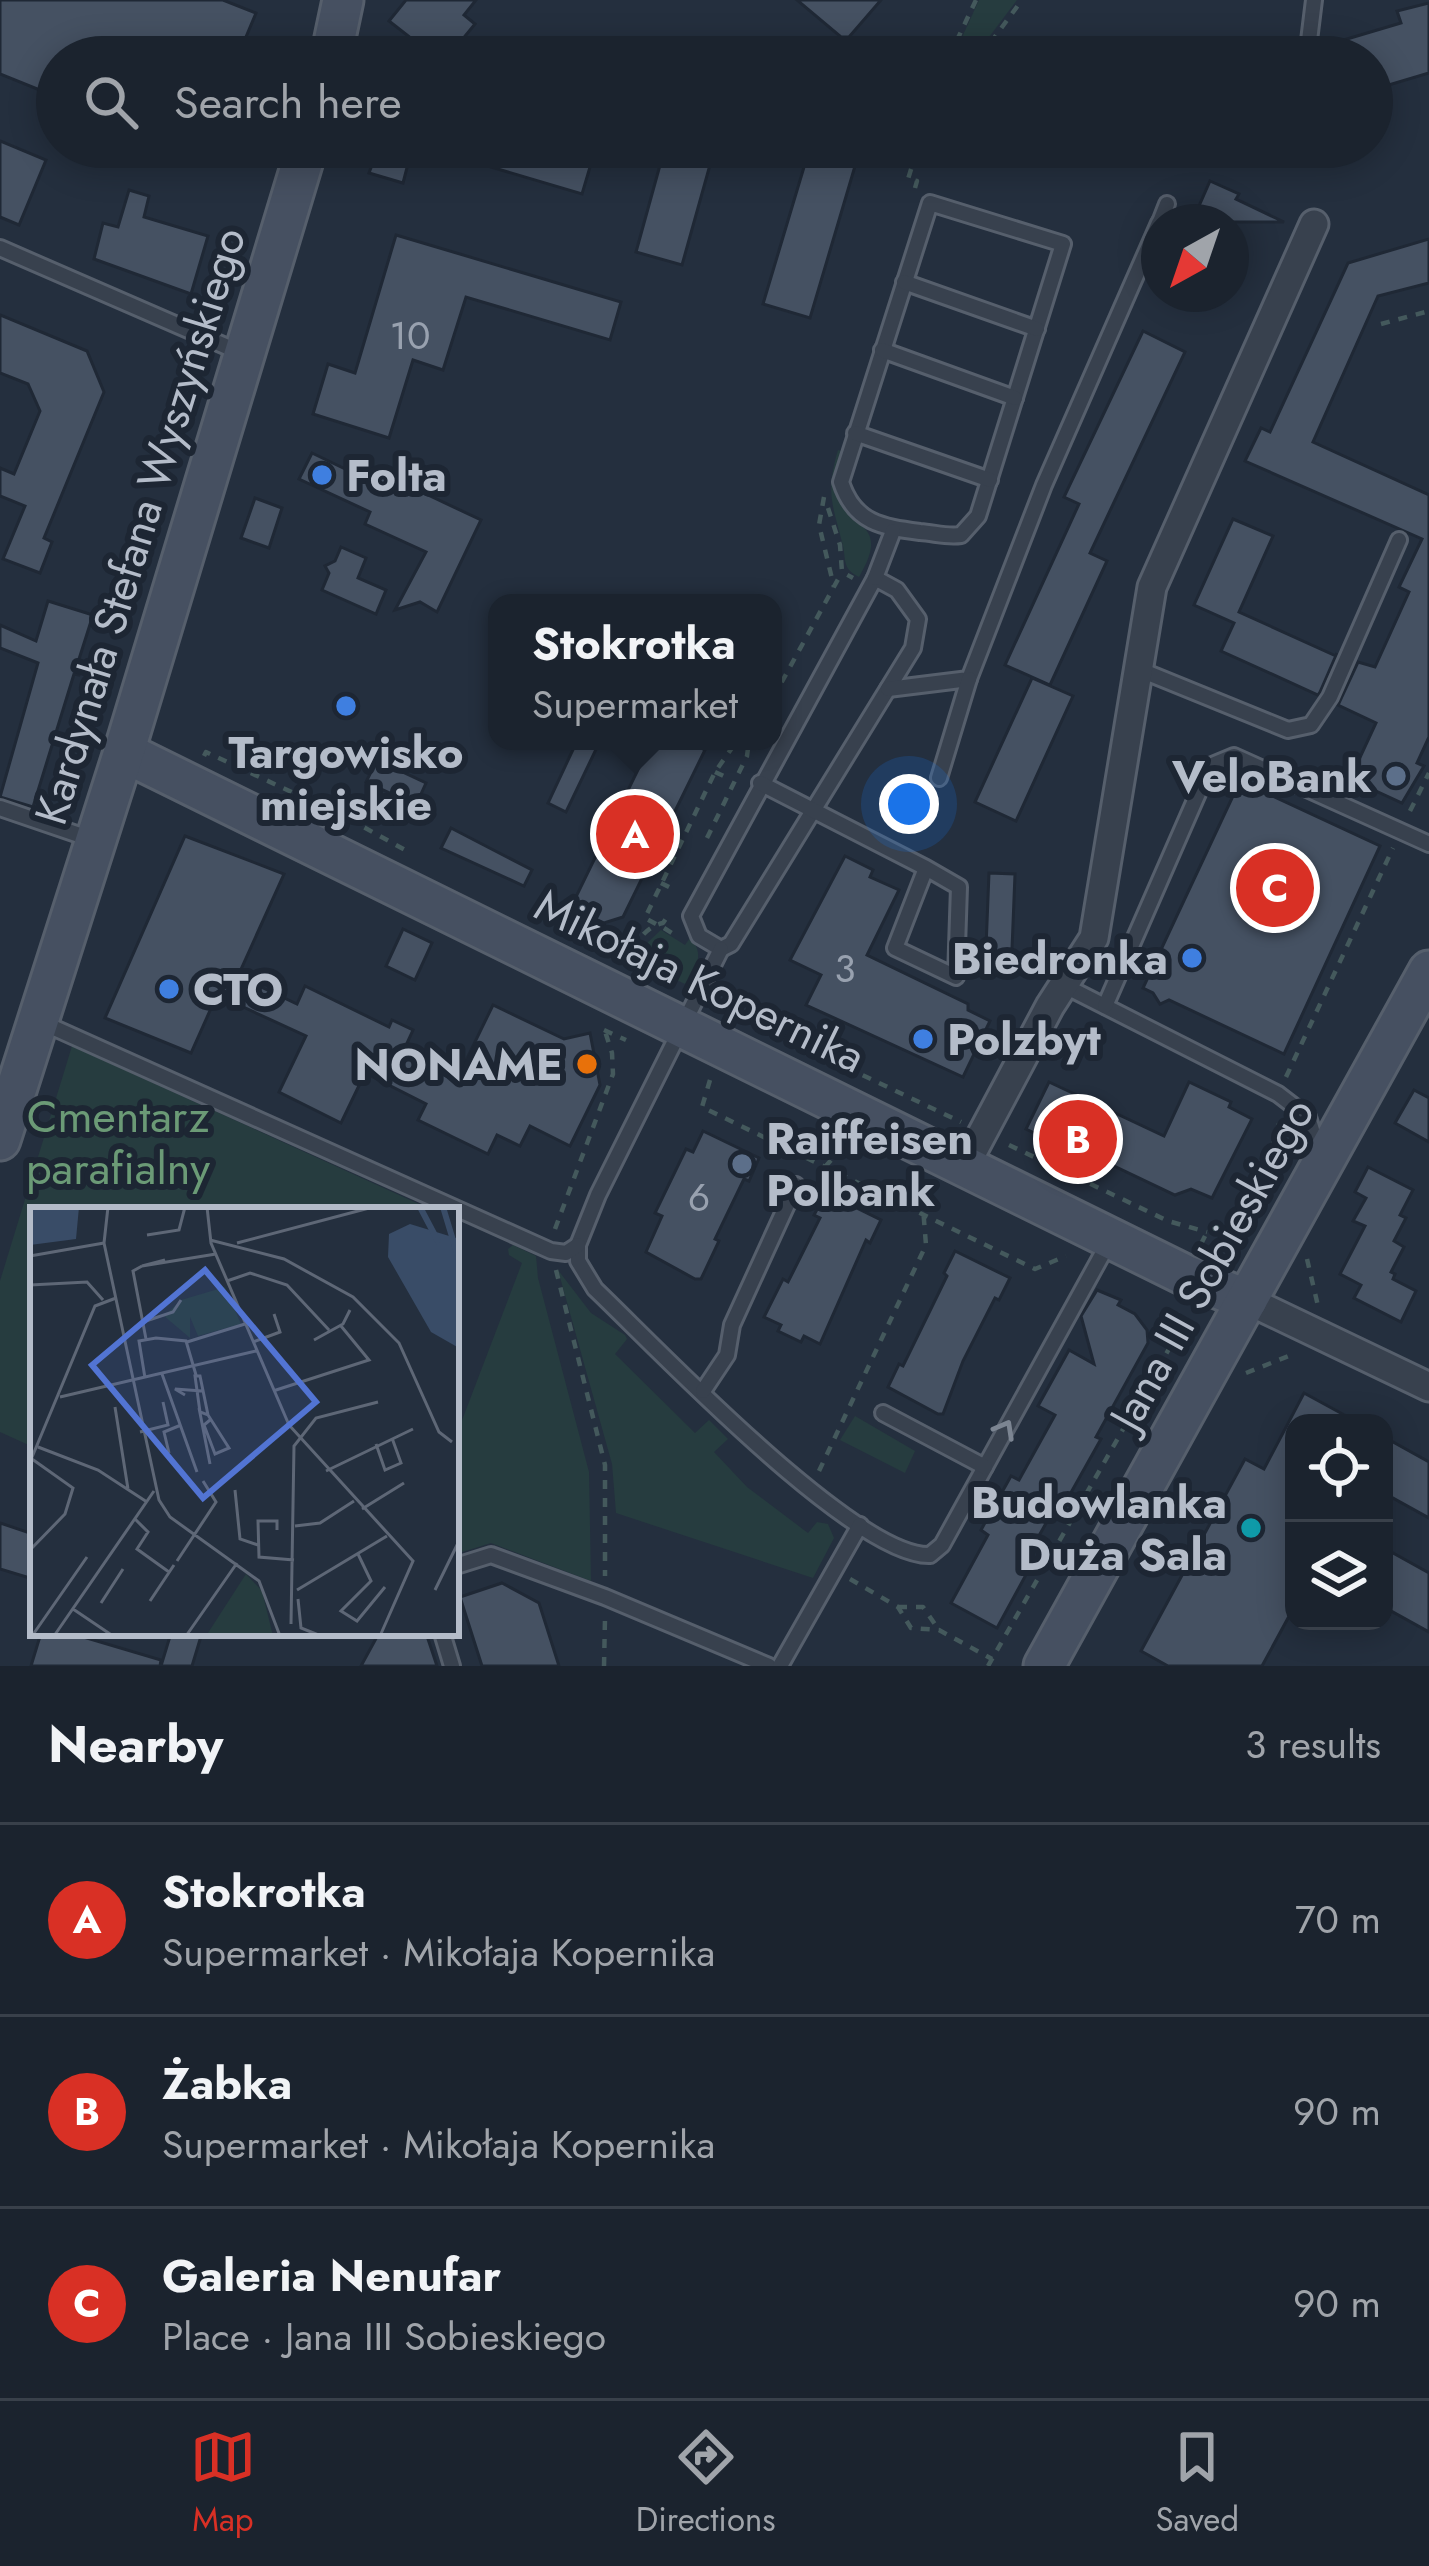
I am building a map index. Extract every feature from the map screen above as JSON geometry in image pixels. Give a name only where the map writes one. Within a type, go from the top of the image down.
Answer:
[{"type":"street","points":[[335,36],[343,0]]},
{"type":"street","name":"Kardynała Stefana Wyszyńskiego","points":[[0,1140],[124,752],[301,168]]},
{"type":"street","points":[[966,1164],[1094,938],[1152,586],[1314,224]]},
{"type":"street","name":"Mikołaja Kopernika","points":[[124,752],[1185,1275],[1429,1387]]},
{"type":"street","name":"Jana III Sobieskiego","points":[[1044,1666],[1429,971]]},
{"type":"lane","points":[[1310,36],[1314,0]]},
{"type":"lane","points":[[930,203],[1063,244],[1037,329],[978,516],[961,535],[892,531],[847,501],[841,482],[930,203]]},
{"type":"lane","points":[[0,248],[244,355]]},
{"type":"lane","points":[[939,778],[969,679],[1043,485],[1141,264]]},
{"type":"lane","points":[[904,282],[1037,329]]},
{"type":"lane","points":[[882,350],[1016,398]]},
{"type":"lane","points":[[855,433],[990,480]]},
{"type":"lane","points":[[782,745],[873,583],[892,531]]},
{"type":"lane","points":[[1138,669],[1288,730],[1311,725],[1330,698],[1399,540]]},
{"type":"lane","points":[[873,583],[897,590],[918,619],[914,648],[731,944],[721,950],[598,1195],[578,1245],[578,1261],[595,1289],[784,1472],[860,1525],[923,1556],[941,1545],[949,1532],[1112,1238]]},
{"type":"lane","points":[[889,689],[969,679]]},
{"type":"lane","points":[[721,950],[699,936],[691,916],[779,750]]},
{"type":"lane","points":[[1105,1006],[1210,766],[1234,756],[1429,844]]},
{"type":"lane","points":[[760,784],[926,868],[959,887],[956,977],[895,948],[926,868]]},
{"type":"lane","points":[[0,808],[94,840]]},
{"type":"lane","points":[[1064,985],[1278,1094],[1308,1118],[1323,1164]]},
{"type":"lane","points":[[38,1021],[453,1207]]},
{"type":"lane","points":[[703,1391],[727,1355],[732,1325],[796,1185]]},
{"type":"lane","points":[[459,1210],[551,1251],[566,1253],[578,1245]]},
{"type":"lane","points":[[884,1413],[985,1466]]},
{"type":"lane","points":[[780,1666],[860,1525]]},
{"type":"lane","points":[[459,1565],[491,1555],[769,1666]]},
{"type":"lane","points":[[443,1636],[452,1666]]},
{"type":"path","points":[[960,36],[976,0]]},
{"type":"path","points":[[995,36],[1022,0]]},
{"type":"path","points":[[1381,324],[1429,311]]},
{"type":"path","points":[[782,682],[834,587],[842,572],[840,544],[824,504],[819,525],[834,587]]},
{"type":"path","points":[[842,572],[873,583]]},
{"type":"path","points":[[656,924],[645,918],[715,772],[730,750]]},
{"type":"path","points":[[699,855],[747,750]]},
{"type":"path","points":[[715,772],[730,779]]},
{"type":"path","points":[[898,1607],[923,1607],[939,1630],[990,1663],[1182,1326],[1173,1301],[1207,1232],[1237,1218],[1281,1127],[1271,1111],[1278,1094],[1429,773]]},
{"type":"path","points":[[661,883],[677,891]]},
{"type":"path","points":[[619,978],[639,939],[673,910]]},
{"type":"path","points":[[604,1030],[613,1075],[557,1220],[551,1251],[605,1465],[604,1666]]},
{"type":"path","points":[[711,1076],[702,1107],[1035,1269],[1066,1256]]},
{"type":"path","points":[[825,1167],[848,1141]]},
{"type":"path","points":[[806,1488],[826,1461],[926,1245],[920,1177]]},
{"type":"path","points":[[1239,1375],[1296,1353],[1319,1311],[1304,1245]]},
{"type":"path","points":[[835,1570],[898,1607],[911,1628],[939,1630]]},
{"type":"green space","points":[[979,0],[1017,0],[990,36],[963,36]]},
{"type":"green space","points":[[838,450],[844,452],[836,480],[840,503],[869,534],[871,544],[859,577],[846,564],[832,499]]},
{"type":"green space","points":[[661,930],[685,945],[690,938],[697,949],[696,967],[685,984],[664,974],[671,959],[647,947],[637,961],[646,944]]},
{"type":"green space","name":"Cmentarz parafialny","points":[[72,1046],[425,1207],[30,1207],[30,1446],[0,1432],[0,1281]]},
{"type":"green space","points":[[513,1245],[536,1256],[589,1472],[591,1581],[491,1543],[459,1553],[459,1428],[522,1263],[508,1249]]},
{"type":"green space","points":[[558,1270],[591,1313],[625,1335],[627,1339],[615,1354],[695,1433],[709,1420],[728,1439],[714,1452],[747,1487],[808,1533],[817,1522],[828,1524],[834,1538],[813,1578],[616,1513],[612,1464]]},
{"type":"green space","points":[[855,1416],[915,1451],[905,1473],[840,1440]]},
{"type":"building","points":[[0,0],[223,0],[256,13],[246,36],[36,36],[36,89],[0,74]]},
{"type":"building","points":[[406,0],[476,0],[464,15],[475,24],[465,36],[408,36],[389,21]]},
{"type":"building","points":[[797,0],[881,0],[850,36],[840,36]]},
{"type":"building","points":[[1429,3],[1429,73],[1393,84],[1393,36],[1357,36],[1401,23],[1397,11]]},
{"type":"building","points":[[0,141],[36,156],[36,168],[43,168],[19,225],[0,217]]},
{"type":"building","points":[[371,168],[407,168],[403,183],[369,173]]},
{"type":"building","points":[[494,168],[590,168],[582,194]]},
{"type":"building","points":[[659,168],[709,168],[682,265],[636,252]]},
{"type":"building","points":[[804,168],[854,168],[810,318],[763,304]]},
{"type":"building","points":[[1210,181],[1239,194],[1236,199],[1246,204],[1200,204]]},
{"type":"building","points":[[129,190],[149,196],[144,217],[208,236],[191,294],[94,259],[103,223],[118,227]]},
{"type":"building","points":[[1249,205],[1284,222],[1249,222]]},
{"type":"building","points":[[396,235],[621,302],[610,340],[466,297],[443,370],[413,360],[389,438],[313,414],[328,364],[355,373]]},
{"type":"building","points":[[1429,239],[1429,283],[1378,296],[1313,442],[1429,495],[1429,737],[1417,763],[1424,766],[1402,803],[1350,779],[1376,723],[1338,705],[1358,662],[1375,667],[1409,592],[1399,587],[1422,539],[1245,461],[1261,428],[1270,432],[1348,263]]},
{"type":"building","points":[[0,315],[87,351],[104,392],[44,538],[52,542],[40,573],[3,559],[25,506],[0,496],[0,468],[14,474],[40,411],[28,384],[0,373]]},
{"type":"building","points":[[1143,331],[1185,352],[1090,553],[1107,561],[1050,685],[1005,665],[1079,504],[1064,497]]},
{"type":"building","points":[[312,453],[366,479],[371,468],[481,520],[437,612],[420,602],[395,610],[426,552],[365,524],[370,512],[299,479]]},
{"type":"building","points":[[255,498],[282,508],[269,548],[241,538]]},
{"type":"building","points":[[1233,519],[1273,536],[1239,612],[1336,656],[1318,695],[1221,651],[1234,623],[1194,605]]},
{"type":"building","points":[[341,547],[366,558],[358,578],[386,590],[376,614],[322,590],[329,573],[325,566],[335,561]]},
{"type":"building","points":[[48,601],[93,615],[79,659],[84,662],[79,675],[74,674],[33,807],[0,797],[38,663],[0,648],[0,625],[36,641]]},
{"type":"building","points":[[1032,678],[1073,696],[1016,821],[975,802]]},
{"type":"building","points":[[573,750],[596,750],[566,812],[548,803]]},
{"type":"building","points":[[648,750],[705,750],[623,917],[604,923],[571,907]]},
{"type":"building","points":[[377,760],[426,783],[416,805],[366,782]]},
{"type":"building","points":[[1240,781],[1380,846],[1284,1054],[1169,1000],[1160,1004],[1143,988]]},
{"type":"building","points":[[451,828],[532,870],[524,886],[441,848]]},
{"type":"building","points":[[185,836],[284,874],[238,976],[297,1004],[305,986],[389,1027],[392,1020],[413,1030],[402,1054],[456,1081],[493,1005],[564,1039],[590,1033],[600,1085],[570,1146],[530,1126],[520,1146],[497,1135],[488,1154],[418,1120],[426,1104],[365,1073],[341,1123],[279,1092],[306,1036],[217,995],[191,1053],[105,1018]]},
{"type":"building","points":[[845,856],[873,870],[870,877],[899,890],[867,955],[968,1004],[968,1010],[990,1021],[963,1077],[806,1005],[821,975],[790,960]]},
{"type":"building","points":[[989,873],[1015,874],[1011,974],[985,973]]},
{"type":"building","points":[[403,929],[432,943],[415,980],[386,966]]},
{"type":"building","points":[[1049,1082],[1164,1136],[1189,1082],[1231,1102],[1229,1107],[1252,1119],[1212,1198],[1191,1189],[1175,1195],[1053,1137],[1051,1141],[1026,1129]]},
{"type":"building","points":[[1414,1090],[1429,1098],[1429,1142],[1395,1123]]},
{"type":"building","points":[[703,1131],[759,1158],[715,1239],[719,1241],[701,1279],[695,1279],[646,1252],[662,1216],[655,1213],[686,1149],[693,1152]]},
{"type":"building","points":[[1368,1167],[1413,1190],[1394,1241],[1404,1247],[1391,1272],[1393,1279],[1416,1291],[1401,1322],[1354,1298],[1361,1285],[1340,1274],[1365,1226],[1353,1221],[1366,1198],[1355,1192]]},
{"type":"building","points":[[826,1193],[881,1220],[870,1243],[866,1240],[820,1344],[804,1336],[801,1342],[778,1331],[781,1325],[764,1317],[783,1279],[788,1282],[820,1218],[814,1215]]},
{"type":"building","points":[[955,1251],[1010,1278],[963,1361],[943,1414],[938,1414],[888,1387],[899,1364],[903,1366]]},
{"type":"building","points":[[1097,1290],[1121,1300],[1118,1305],[1135,1314],[1147,1330],[1148,1343],[1064,1505],[1058,1502],[1027,1557],[1034,1560],[997,1628],[951,1603],[988,1535],[981,1530],[1011,1476],[1019,1480],[1055,1415],[1038,1406],[1069,1350],[1094,1364],[1081,1316]]},
{"type":"building","name":"Budowlanka Duża Sala","points":[[1304,1393],[1342,1414],[1293,1414]]},
{"type":"building","name":"Budowlanka Duża Sala","points":[[1285,1429],[1285,1624],[1262,1666],[1168,1666],[1141,1651],[1245,1459],[1264,1469]]},
{"type":"building","points":[[1393,1442],[1429,1462],[1429,1518],[1393,1498]]},
{"type":"building","points":[[0,1523],[30,1533],[30,1578],[0,1569]]},
{"type":"building","points":[[1393,1553],[1429,1573],[1429,1632],[1393,1612]]},
{"type":"building","points":[[502,1583],[539,1603],[559,1666],[482,1666],[460,1597]]},
{"type":"building","points":[[40,1636],[80,1636],[161,1660],[160,1666],[31,1666]]},
{"type":"building","points":[[170,1636],[201,1636],[192,1666],[161,1666]]},
{"type":"building","points":[[377,1636],[427,1636],[437,1666],[361,1666]]},
{"type":"place","name":"Folta","points":[[322,475]]},
{"type":"place","name":"Targowisko miejskie","points":[[346,706]]},
{"type":"place","name":"VeloBank","points":[[1396,776]]},
{"type":"place","name":"Stokrotka","points":[[635,834]]},
{"type":"place","name":"Galeria Nenufar","points":[[1275,888]]},
{"type":"place","name":"Biedronka","points":[[1192,958]]},
{"type":"place","name":"CTO","points":[[169,989]]},
{"type":"place","name":"Polzbyt","points":[[923,1039]]},
{"type":"place","name":"NONAME","points":[[587,1064]]},
{"type":"place","name":"Żabka","points":[[1078,1139]]},
{"type":"place","name":"Raiffeisen Polbank","points":[[742,1164]]},
{"type":"place","name":"Budowlanka Duża Sala","points":[[1251,1528]]}]
